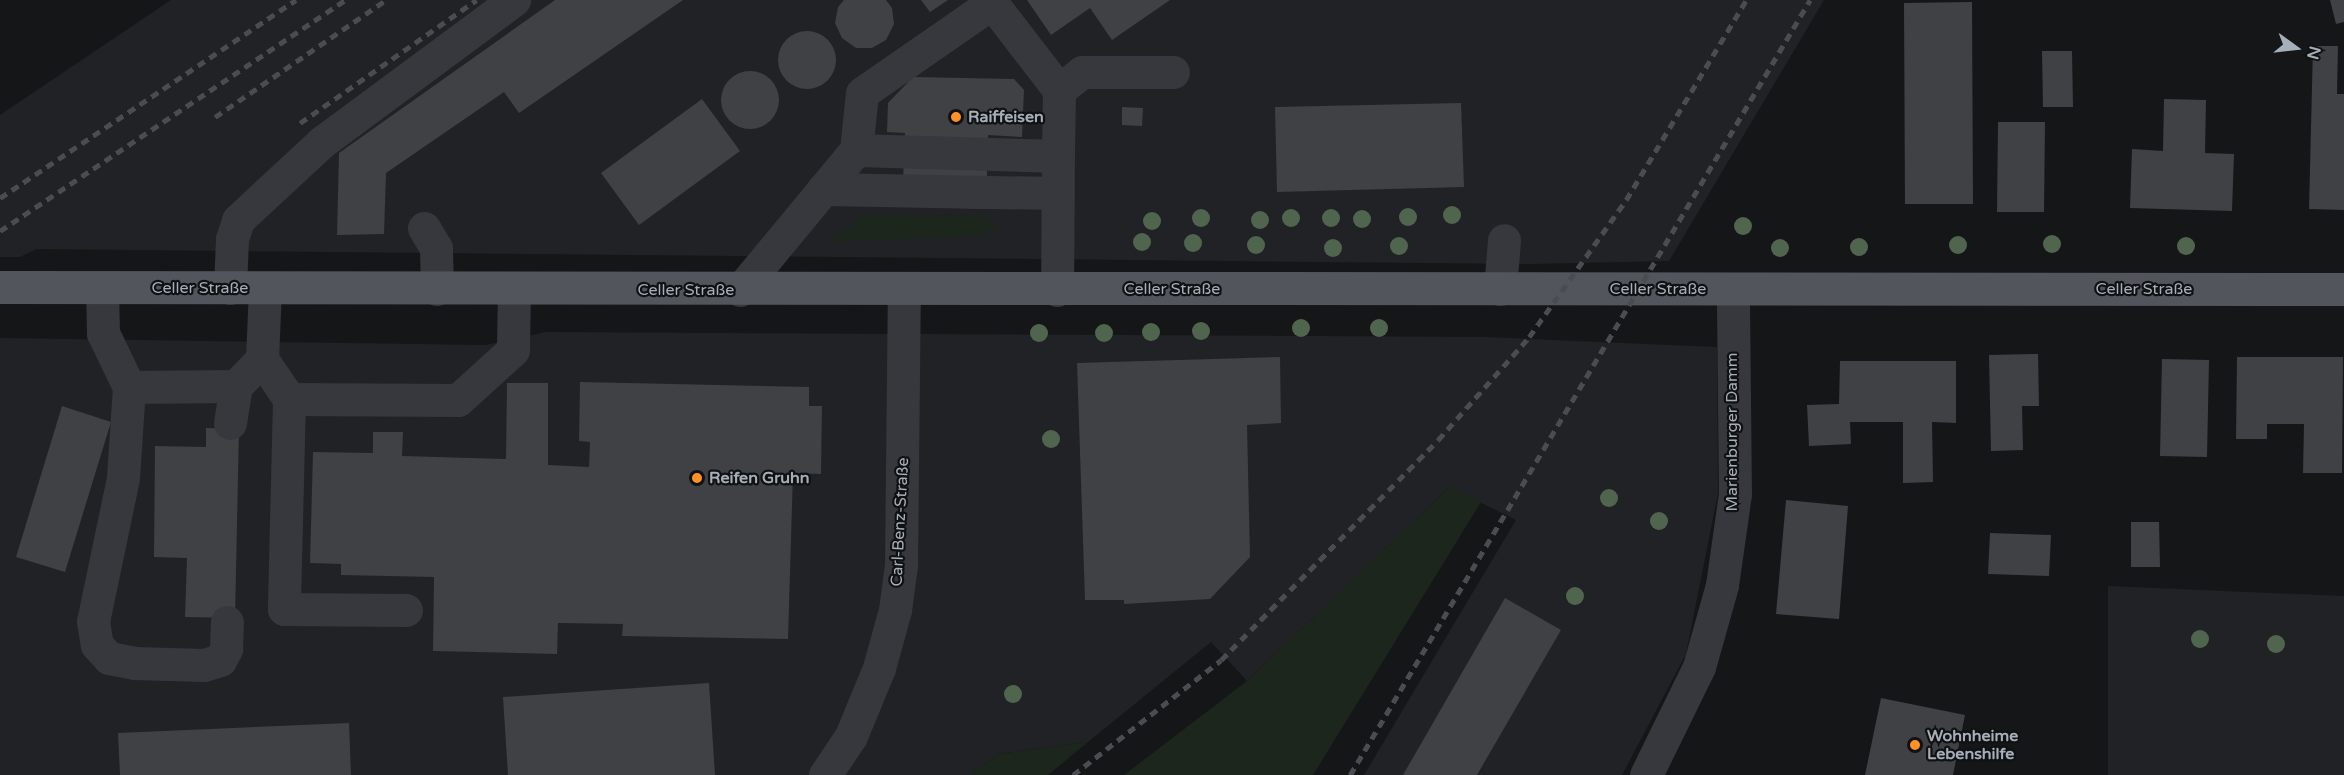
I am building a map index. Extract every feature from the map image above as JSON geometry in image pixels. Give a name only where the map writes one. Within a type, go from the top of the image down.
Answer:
[{"type":"main road","name":"Celler Straße","points":[[0,287],[740,290],[2344,290]]},
{"type":"street","points":[[230,288],[232,238],[238,220],[322,142],[514,0]]},
{"type":"street","points":[[740,290],[856,150],[862,93],[992,3],[1059,90],[1057,290]]},
{"type":"street","points":[[1059,90],[1082,72],[1173,72]]},
{"type":"street","points":[[856,150],[1058,156]]},
{"type":"street","points":[[823,189],[1058,193]]},
{"type":"street","points":[[424,228],[436,248],[437,289]]},
{"type":"street","points":[[1500,289],[1504,240]]},
{"type":"street","points":[[102,288],[103,333],[129,387],[123,478],[93,621],[97,645],[109,658],[134,663],[204,665],[220,660],[226,649],[227,622]]},
{"type":"street","points":[[265,288],[262,359],[289,399],[284,609],[406,610]]},
{"type":"street","points":[[289,399],[458,400],[513,350],[514,289]]},
{"type":"street","name":"Marienburger Damm","points":[[1646,775],[1699,667],[1722,585],[1735,495],[1732,289]]},
{"type":"street","name":"Carl-Benz-Straße","points":[[825,775],[851,736],[879,668],[895,610],[901,565],[904,290]]},
{"type":"street","points":[[230,423],[236,386],[262,359]]},
{"type":"street","points":[[129,387],[236,386]]},
{"type":"shaded area","points":[[171,0],[1824,0],[1669,261],[1531,264],[36,249],[20,257],[0,257],[0,115]]},
{"type":"shaded area","points":[[862,215],[984,216],[1000,225],[978,236],[826,242],[852,227]]},
{"type":"shaded area","points":[[546,332],[1484,337],[1717,347],[1718,493],[1686,654],[1622,775],[1364,775],[1516,520],[1449,487],[1247,681],[1211,642],[1088,742],[998,754],[973,775],[0,775],[0,338],[486,345]]},
{"type":"shaded area","points":[[1449,487],[1481,502],[1313,775],[1124,775],[1247,681]]},
{"type":"shaded area","points":[[2108,586],[2344,596],[2344,775],[2108,775]]},
{"type":"shaded area","points":[[1088,742],[1048,775],[973,775],[998,754]]},
{"type":"building","points":[[555,0],[683,0],[519,113],[504,92],[386,173],[384,234],[337,235],[339,153]]},
{"type":"building","points":[[844,0],[886,0],[892,8],[894,24],[886,40],[872,48],[856,48],[842,38],[835,23],[838,7]]},
{"type":"building","points":[[921,0],[948,0],[930,12]]},
{"type":"building","points":[[1027,0],[1170,0],[1112,40],[1090,8],[1051,35]]},
{"type":"building","points":[[2330,0],[2344,0],[2344,22],[2336,24]]},
{"type":"building","points":[[1972,2],[1973,204],[1905,204],[1904,3]]},
{"type":"building","points":[[807,31],[818,33],[831,44],[836,60],[834,71],[823,84],[807,89],[796,87],[783,76],[778,60],[780,49],[791,36]]},
{"type":"building","points":[[2313,46],[2338,46],[2337,94],[2344,94],[2344,210],[2309,209]]},
{"type":"building","points":[[2042,51],[2072,51],[2073,107],[2043,107]]},
{"type":"building","points":[[750,71],[761,73],[774,84],[779,100],[777,111],[766,124],[750,129],[739,127],[726,116],[721,100],[723,89],[734,76]]},
{"type":"building","points":[[913,77],[1014,79],[1024,90],[1022,137],[988,135],[986,209],[902,206],[905,133],[887,132],[888,103]]},
{"type":"building","points":[[702,99],[740,151],[639,225],[601,173]]},
{"type":"building","points":[[2164,99],[2206,100],[2205,153],[2234,154],[2232,211],[2130,208],[2132,149],[2163,151]]},
{"type":"building","points":[[1461,103],[1464,187],[1277,192],[1275,107]]},
{"type":"building","points":[[1122,107],[1143,108],[1142,126],[1122,125]]},
{"type":"building","points":[[1998,122],[2045,122],[2044,212],[1997,212]]},
{"type":"building","points":[[2038,354],[2039,406],[2022,406],[2023,450],[1991,451],[1989,355]]},
{"type":"building","points":[[1280,357],[1281,423],[1247,425],[1250,557],[1210,599],[1124,604],[1124,600],[1085,600],[1077,363]]},
{"type":"building","points":[[2237,357],[2343,357],[2342,473],[2303,473],[2304,424],[2267,424],[2267,439],[2236,439]]},
{"type":"building","points":[[2162,359],[2209,360],[2207,457],[2160,456]]},
{"type":"building","points":[[1840,361],[1956,361],[1956,423],[1932,422],[1933,482],[1903,483],[1903,422],[1850,422],[1851,444],[1809,446],[1807,405],[1839,404]]},
{"type":"building","points":[[580,382],[809,387],[809,406],[822,406],[821,474],[793,473],[788,639],[622,636],[623,624],[558,623],[557,654],[433,651],[434,577],[341,575],[341,564],[310,563],[313,452],[373,453],[373,432],[403,432],[402,456],[506,459],[507,383],[548,383],[548,465],[589,467],[590,442],[579,441]]},
{"type":"building","points":[[62,406],[111,422],[65,572],[16,557]]},
{"type":"building","points":[[206,428],[239,429],[235,618],[185,617],[187,558],[154,557],[155,446],[206,447]]},
{"type":"building","points":[[1786,500],[1848,506],[1839,619],[1776,614]]},
{"type":"building","points":[[2131,522],[2159,522],[2160,567],[2131,567]]},
{"type":"building","points":[[1990,533],[2051,535],[2049,576],[1988,574]]},
{"type":"building","points":[[1505,598],[1561,630],[1477,775],[1403,775]]},
{"type":"building","points":[[709,683],[715,775],[508,775],[503,697]]},
{"type":"building","name":"Wohnheime Lebenshilfe","points":[[1881,698],[1965,715],[1953,775],[1865,775]]},
{"type":"building","points":[[349,723],[351,775],[120,775],[118,733]]},
{"type":"railway","points":[[0,198],[296,0]]},
{"type":"railway","points":[[0,231],[345,0]]},
{"type":"railway","points":[[215,117],[386,0]]},
{"type":"railway","points":[[300,123],[476,0]]},
{"type":"railway","points":[[1073,775],[1221,660],[1438,440],[1529,337],[1626,200],[1746,0]]},
{"type":"railway","points":[[1350,775],[1810,0]]},
{"type":"place","name":"Raiffeisen","points":[[956,117]]},
{"type":"place","name":"Reifen Gruhn","points":[[697,478]]},
{"type":"place","name":"Wohnheime Lebenshilfe","points":[[1915,745]]}]
